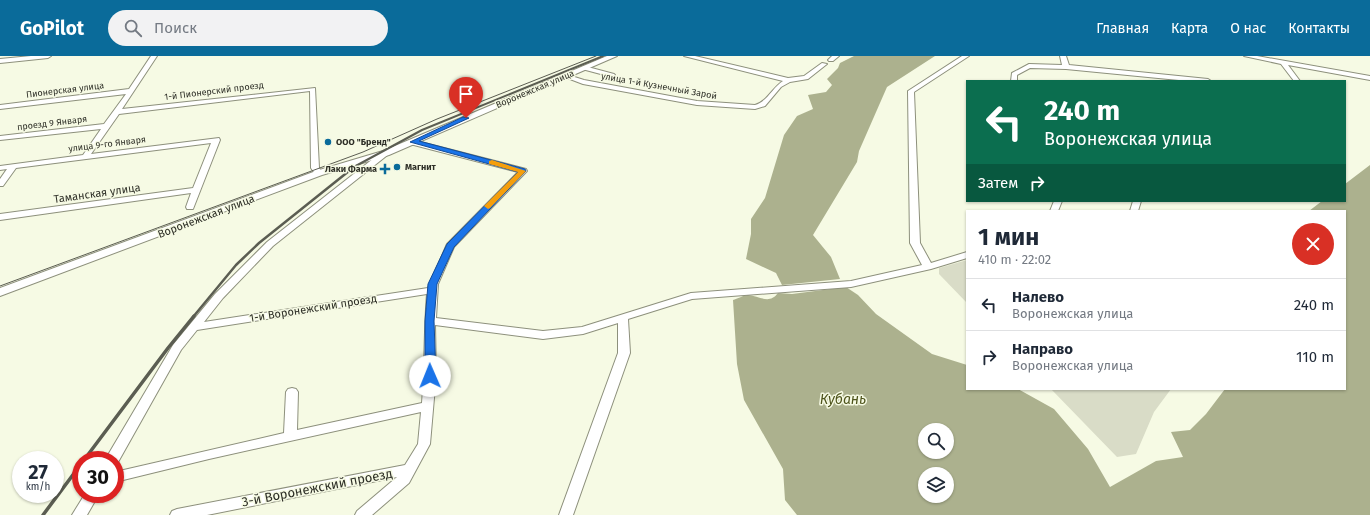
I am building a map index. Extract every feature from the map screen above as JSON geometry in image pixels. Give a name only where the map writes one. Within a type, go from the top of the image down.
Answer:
[{"type":"street","points":[[0,61],[48,56]]},
{"type":"street","points":[[85,157],[132,91],[154,56]]},
{"type":"street","name":"Воронежская улица","points":[[0,292],[319,172],[386,153],[613,56]]},
{"type":"street","name":"улица 1-й Кузнечный Зарой","points":[[688,56],[788,80],[806,78],[824,64]]},
{"type":"street","points":[[928,268],[916,243],[911,91],[966,56]]},
{"type":"street","points":[[1063,56],[1066,67]]},
{"type":"street","points":[[1247,56],[1370,78]]},
{"type":"street","points":[[1283,63],[1296,80]]},
{"type":"street","points":[[1014,80],[1014,74],[1029,66],[1066,67],[1198,80]]},
{"type":"street","points":[[584,68],[612,75]]},
{"type":"street","name":"улица 1-й Кузнечный Зарой","points":[[565,76],[583,82],[697,103],[754,107],[763,105],[773,92],[788,80]]},
{"type":"street","name":"1-й Пионерский проезд","points":[[117,112],[313,89],[315,168],[319,172]]},
{"type":"street","name":"Пионерская улица","points":[[0,107],[132,91]]},
{"type":"street","name":"проезд 9 Января","points":[[0,138],[107,126]]},
{"type":"street","name":"улица 9-го Января","points":[[0,168],[216,140],[197,190]]},
{"type":"street","points":[[362,515],[404,479],[424,444],[430,376],[430,321],[432,290],[433,284],[450,246],[523,171],[413,142]]},
{"type":"street","points":[[117,451],[177,348],[219,296],[270,244],[386,153]]},
{"type":"street","points":[[0,184],[14,166]]},
{"type":"street","points":[[190,207],[197,190]]},
{"type":"street","name":"Таманская улица","points":[[0,217],[197,190]]},
{"type":"street","points":[[430,321],[543,335],[583,330],[691,296],[851,284],[928,268],[966,255]]},
{"type":"street","name":"1-й Воронежский проезд","points":[[194,327],[432,290]]},
{"type":"street","points":[[566,515],[624,353],[623,317]]},
{"type":"street","points":[[290,436],[292,392]]},
{"type":"street","points":[[124,475],[290,436],[428,406]]},
{"type":"street","name":"3-й Воронежский проезд","points":[[177,515],[410,470]]},
{"type":"street","points":[[79,515],[86,503]]},
{"type":"shaded area","points":[[966,260],[966,302],[939,274],[939,268]]},
{"type":"shaded area","points":[[1052,390],[1170,390],[1154,412],[1136,454],[1117,457]]},
{"type":"water","points":[[854,56],[935,56],[887,87],[859,151],[857,162],[813,235],[831,257],[840,279],[782,285],[776,273],[746,259],[751,234],[751,219],[765,198],[784,135],[797,116],[813,109],[808,95],[826,92],[832,85],[827,79],[838,68],[840,63]]},
{"type":"water","name":"Кубань","points":[[1370,165],[1370,515],[797,515],[785,500],[783,469],[744,400],[737,364],[733,300],[746,295],[771,299],[778,293],[792,294],[846,287],[858,295],[876,314],[932,354],[966,365],[966,390],[1020,390],[1054,409],[1088,449],[1110,487],[1156,461],[1183,457],[1171,432],[1190,430],[1206,414],[1224,390],[1346,390],[1346,210],[1310,210],[1321,202],[1346,202],[1346,183]]},
{"type":"tram line","points":[[0,286],[363,152],[437,119],[596,56]]},
{"type":"railway","points":[[352,168],[422,130],[603,56]]},
{"type":"railway","points":[[193,317],[236,265],[259,243],[354,167]]},
{"type":"railway","points":[[91,451],[168,348],[194,316]]},
{"type":"railway","points":[[43,515],[72,476]]},
{"type":"slow traffic","points":[[488,206],[523,171],[492,162]]},
{"type":"place","name":"ООО \"Бренд\"","points":[[328,142]]},
{"type":"place","name":"Магнит","points":[[397,167]]},
{"type":"place","name":"Лаки Фарма","points":[[385,169]]},
{"type":"route","points":[[430,376],[430,321],[432,290],[433,284],[450,246],[523,171],[413,142],[466,118]]}]
